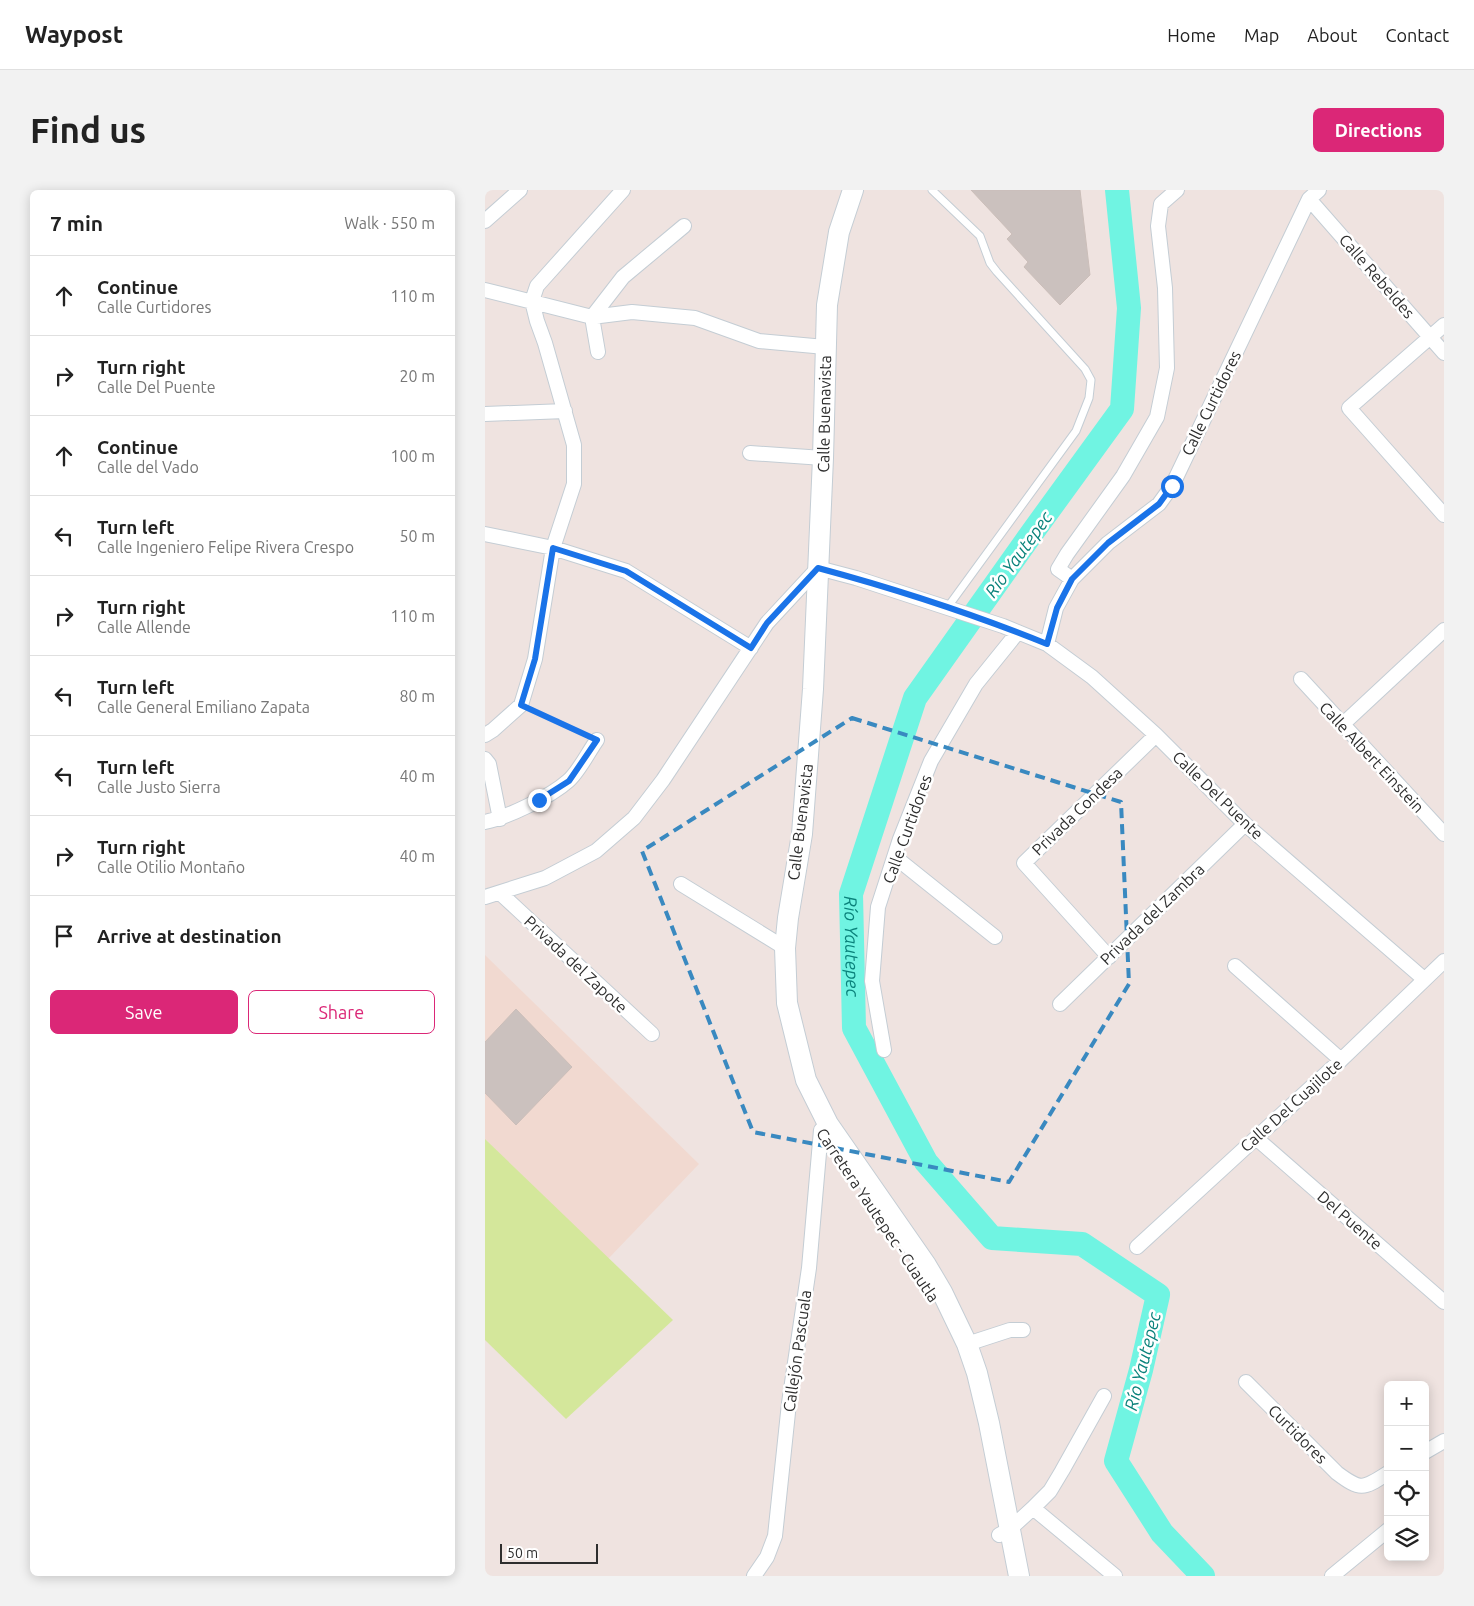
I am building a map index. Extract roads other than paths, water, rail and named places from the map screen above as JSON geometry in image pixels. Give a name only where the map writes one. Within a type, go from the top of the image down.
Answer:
[{"type":"main road","name":"Calle Buenavista","points":[[782,1002],[780,946],[805,688],[815,642],[827,305],[839,232],[853,190]]},
{"type":"main road","name":"Carretera Yautepec - Cuautla","points":[[782,1002],[806,1080],[824,1127],[926,1265],[958,1347],[972,1375],[989,1423],[1005,1532],[1008,1576]]},
{"type":"main road","name":"Carretera Yautepec - Cuautla","points":[[938,1294],[967,1344],[972,1375]]},
{"type":"main road","name":"Carretera Yautepec - Cuautla","points":[[1005,1532],[1019,1576]]},
{"type":"street","points":[[485,221],[520,190]]},
{"type":"street","points":[[485,735],[521,705],[535,659],[553,548],[574,484],[573,445],[565,411],[532,301],[537,286],[623,190]]},
{"type":"street","points":[[1072,579],[1058,570],[1067,554],[1123,476],[1157,417],[1167,368],[1165,288],[1159,226],[1161,204],[1177,190]]},
{"type":"street","name":"Calle Rebeldes","points":[[1314,195],[1444,353]]},
{"type":"street","name":"Calle Curtidores","points":[[1047,644],[1057,608],[1072,579],[1108,543],[1159,504],[1172,486],[1314,195]]},
{"type":"street","points":[[598,352],[592,317],[623,277],[684,226]]},
{"type":"street","points":[[485,290],[592,317],[632,312],[695,318],[759,341],[825,347]]},
{"type":"street","points":[[1444,325],[1349,408],[1444,515]]},
{"type":"street","points":[[485,414],[565,411]]},
{"type":"street","points":[[750,453],[823,458]]},
{"type":"street","points":[[485,534],[553,548],[626,571],[751,648]]},
{"type":"street","points":[[485,897],[545,878],[596,851],[635,818],[663,780],[767,623],[818,568]]},
{"type":"street","name":"Calle Del Puente","points":[[818,568],[856,578],[1003,626],[1047,644],[1092,678],[1156,734],[1245,824],[1424,979]]},
{"type":"street","points":[[1343,725],[1444,630]]},
{"type":"street","name":"Calle Curtidores","points":[[884,1050],[872,981],[878,907],[900,839],[931,761],[976,684],[1018,632]]},
{"type":"street","name":"Calle Albert Einstein","points":[[1301,679],[1444,834]]},
{"type":"street","name":"Privada Condesa","points":[[1109,957],[1024,864],[1156,734]]},
{"type":"street","points":[[485,822],[500,819],[539,800],[569,781],[597,740]]},
{"type":"street","points":[[485,759],[489,764],[500,819]]},
{"type":"street","name":"Privada del Zambra","points":[[1060,1004],[1245,824]]},
{"type":"street","points":[[895,857],[995,936]]},
{"type":"street","points":[[681,884],[780,946]]},
{"type":"street","name":"Privada del Zapote","points":[[500,893],[652,1034]]},
{"type":"street","name":"Calle Del Cuajilote","points":[[1137,1247],[1341,1060],[1444,961]]},
{"type":"street","points":[[1235,966],[1341,1060]]},
{"type":"street","name":"Callejón Pascuala","points":[[754,1576],[767,1557],[775,1536],[789,1403],[809,1268],[824,1127]]},
{"type":"street","name":"Del Puente","points":[[1256,1138],[1444,1302]]},
{"type":"street","points":[[967,1344],[1010,1330],[1023,1330]]},
{"type":"street","name":"Curtidores","points":[[1246,1382],[1337,1474],[1351,1484],[1367,1486],[1384,1476]]},
{"type":"street","points":[[1005,1532],[1050,1491],[1104,1396]]},
{"type":"street","points":[[1429,1450],[1444,1441]]},
{"type":"street","points":[[1033,1508],[1115,1576]]},
{"type":"street","points":[[1332,1576],[1384,1533]]},
{"type":"lane","points":[[932,190],[980,236],[990,263],[1085,369],[1091,380],[1089,398],[1076,431],[947,608]]},
{"type":"waterway","name":"Río Yautepec","points":[[1117,190],[1129,308],[1122,409],[915,698],[851,894],[854,1028],[926,1162],[992,1238],[1082,1244],[1158,1295],[1141,1370],[1116,1461],[1162,1533],[1203,1576]]}]
